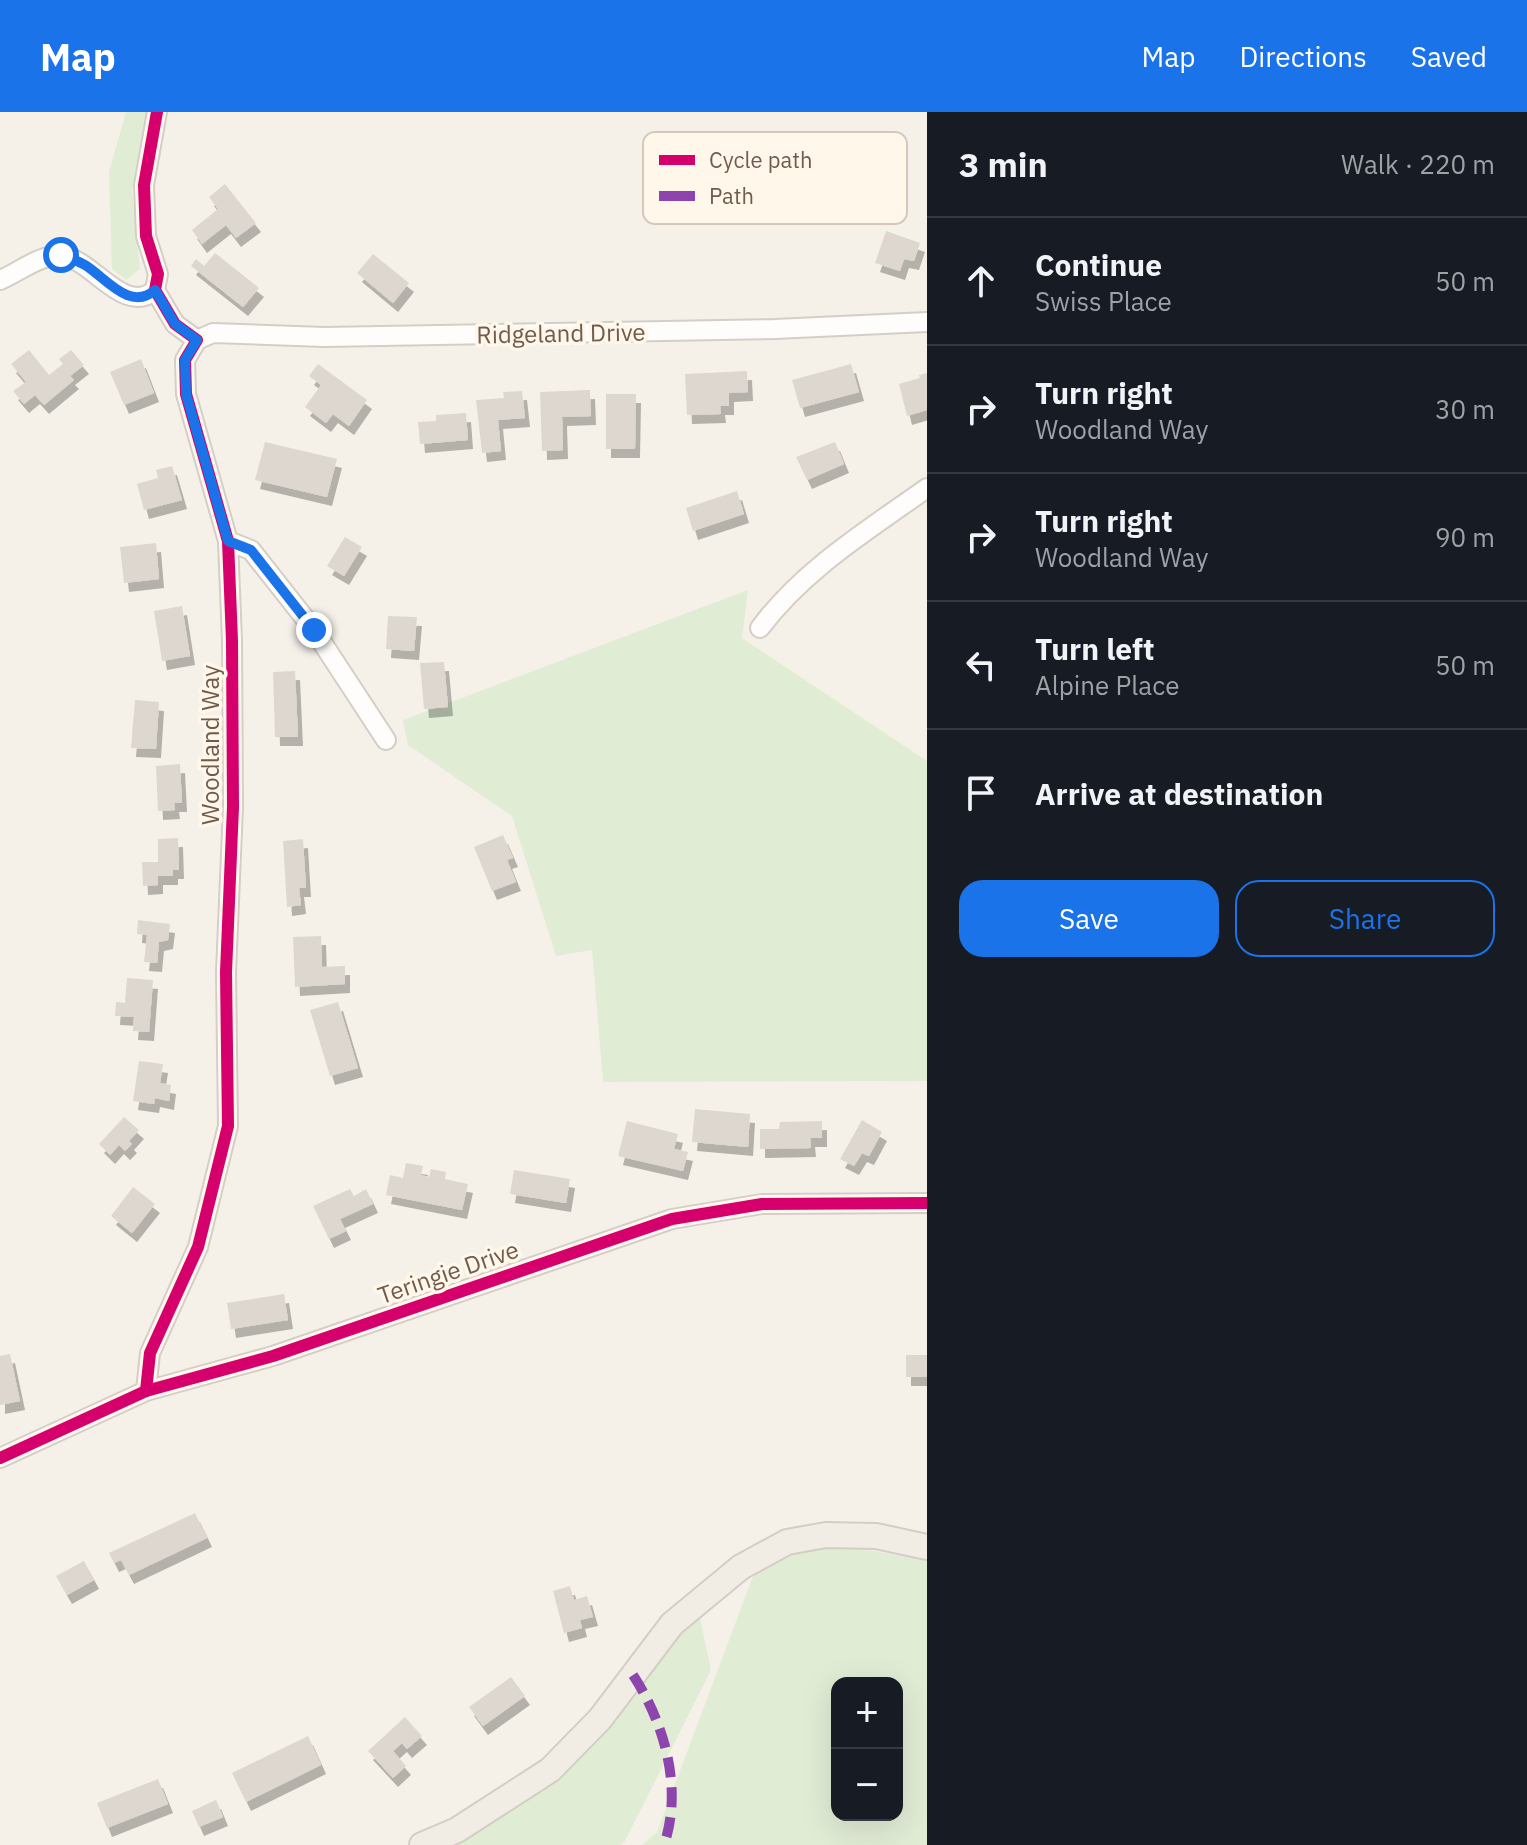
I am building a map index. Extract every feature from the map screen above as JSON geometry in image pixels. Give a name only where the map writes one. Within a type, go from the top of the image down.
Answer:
[{"type":"main road","points":[[422,1845],[457,1830],[550,1770],[600,1719],[672,1624],[741,1567],[787,1542],[826,1535],[876,1536],[927,1547]]},
{"type":"street","points":[[0,280],[41,260],[61,255],[83,264],[114,288],[134,298],[148,296],[155,290],[158,274],[146,236],[144,185],[157,112]]},
{"type":"street","points":[[155,290],[175,324],[197,340]]},
{"type":"street","name":"Ridgeland Drive","points":[[197,340],[213,333],[340,337],[775,329],[927,322]]},
{"type":"street","name":"Woodland Way","points":[[146,1391],[150,1353],[198,1247],[228,1126],[226,972],[233,807],[232,641],[228,541],[186,394],[185,360],[197,340]]},
{"type":"street","points":[[760,628],[779,602],[842,548],[927,488]]},
{"type":"street","points":[[228,541],[251,550],[314,630],[386,740]]},
{"type":"street","name":"Teringie Drive","points":[[0,1458],[146,1391],[273,1356],[672,1219],[762,1204],[927,1203]]},
{"type":"green space","points":[[126,112],[146,112],[132,191],[140,269],[126,280],[112,269],[109,172]]},
{"type":"green space","points":[[748,590],[742,638],[927,761],[927,1081],[603,1082],[592,950],[556,956],[512,816],[408,745],[403,720]]},
{"type":"green space","points":[[799,1537],[927,1561],[927,1845],[642,1845],[657,1832],[756,1568]]},
{"type":"green space","points":[[698,1608],[711,1670],[621,1845],[452,1845],[563,1771]]},
{"type":"building","points":[[225,184],[256,223],[236,238],[226,225],[202,244],[192,230],[218,209],[209,197]]},
{"type":"building","points":[[886,231],[920,243],[914,261],[904,259],[900,271],[875,263]]},
{"type":"building","points":[[215,253],[259,288],[243,307],[191,266],[196,259],[204,266]]},
{"type":"building","points":[[373,254],[409,283],[393,303],[357,273]]},
{"type":"building","points":[[29,350],[49,375],[63,364],[59,359],[71,350],[84,365],[70,376],[74,380],[44,405],[35,395],[24,404],[13,391],[26,382],[11,364]]},
{"type":"building","points":[[141,359],[154,393],[124,405],[110,372]]},
{"type":"building","points":[[318,364],[367,400],[349,426],[333,414],[326,423],[305,407],[321,385],[309,376]]},
{"type":"building","points":[[851,364],[859,392],[800,408],[792,380]]},
{"type":"building","points":[[747,371],[748,392],[729,393],[729,406],[720,406],[721,414],[687,415],[685,374]]},
{"type":"building","points":[[927,373],[927,410],[907,416],[899,384]]},
{"type":"building","points":[[590,390],[591,416],[562,417],[563,450],[542,451],[540,392]]},
{"type":"building","points":[[522,391],[525,418],[498,420],[501,451],[482,453],[476,400],[504,398],[503,392]]},
{"type":"building","points":[[606,394],[636,394],[635,449],[606,449]]},
{"type":"building","points":[[466,413],[468,440],[420,444],[418,422],[436,421],[436,415]]},
{"type":"building","points":[[265,442],[337,459],[327,497],[255,480]]},
{"type":"building","points":[[835,442],[844,464],[807,480],[796,457]]},
{"type":"building","points":[[172,466],[182,500],[144,510],[137,484],[158,478],[156,470]]},
{"type":"building","points":[[737,491],[744,514],[693,531],[686,508]]},
{"type":"building","points":[[345,537],[362,547],[344,576],[327,566]]},
{"type":"building","points":[[156,543],[159,579],[124,583],[120,547]]},
{"type":"building","points":[[182,606],[190,656],[162,661],[154,611]]},
{"type":"building","points":[[388,616],[417,617],[414,651],[386,649]]},
{"type":"building","points":[[444,662],[448,707],[424,709],[420,663]]},
{"type":"building","points":[[295,671],[298,737],[275,737],[273,672]]},
{"type":"building","points":[[135,700],[159,702],[156,749],[131,748]]},
{"type":"building","points":[[180,764],[182,803],[174,803],[175,810],[158,811],[156,766]]},
{"type":"building","points":[[503,835],[513,858],[507,860],[516,882],[492,891],[474,847]]},
{"type":"building","points":[[178,838],[179,870],[173,870],[173,876],[158,876],[158,885],[143,886],[142,862],[158,862],[158,839]]},
{"type":"building","points":[[303,839],[306,888],[299,888],[301,905],[287,907],[283,841]]},
{"type":"building","points":[[138,920],[170,924],[168,940],[159,942],[157,963],[144,962],[147,935],[137,934]]},
{"type":"building","points":[[321,936],[322,967],[345,966],[345,984],[295,987],[293,937]]},
{"type":"building","points":[[127,978],[153,980],[149,1032],[133,1031],[134,1017],[115,1016],[116,1002],[125,1003]]},
{"type":"building","points":[[338,1002],[358,1068],[330,1076],[310,1010]]},
{"type":"building","points":[[139,1061],[163,1064],[160,1083],[171,1085],[169,1101],[155,1098],[154,1104],[133,1101]]},
{"type":"building","points":[[695,1109],[750,1114],[748,1147],[692,1142]]},
{"type":"building","points":[[124,1117],[139,1130],[125,1151],[119,1145],[110,1155],[99,1144]]},
{"type":"building","points":[[862,1120],[882,1132],[869,1156],[862,1153],[854,1166],[840,1159]]},
{"type":"building","points":[[627,1121],[678,1134],[674,1149],[688,1152],[683,1171],[618,1156]]},
{"type":"building","points":[[822,1121],[822,1138],[810,1138],[811,1148],[760,1149],[760,1129],[779,1129],[780,1122]]},
{"type":"building","points":[[406,1163],[423,1166],[421,1175],[429,1177],[431,1169],[446,1172],[445,1179],[468,1184],[462,1210],[386,1195],[390,1175],[403,1178]]},
{"type":"building","points":[[514,1170],[570,1179],[566,1203],[510,1194]]},
{"type":"building","points":[[133,1187],[155,1204],[132,1233],[111,1216]]},
{"type":"building","points":[[350,1189],[354,1196],[366,1189],[373,1204],[340,1219],[346,1231],[329,1239],[313,1206]]},
{"type":"building","points":[[284,1294],[288,1320],[231,1329],[227,1303]]},
{"type":"building","points":[[10,1354],[20,1401],[0,1405],[0,1356]]},
{"type":"building","points":[[906,1355],[927,1355],[927,1377],[906,1377]]},
{"type":"building","points":[[195,1513],[207,1538],[129,1575],[121,1560],[114,1563],[109,1553]]},
{"type":"building","points":[[84,1561],[94,1580],[67,1595],[56,1576]]},
{"type":"building","points":[[570,1586],[574,1600],[587,1596],[593,1617],[580,1620],[582,1628],[564,1633],[553,1591]]},
{"type":"building","points":[[511,1677],[525,1696],[483,1726],[469,1707]]},
{"type":"building","points":[[405,1717],[422,1736],[407,1749],[402,1743],[393,1751],[406,1766],[393,1778],[368,1751]]},
{"type":"building","points":[[308,1736],[321,1765],[246,1802],[232,1773]]},
{"type":"building","points":[[158,1779],[168,1804],[107,1828],[97,1803]]},
{"type":"building","points":[[216,1800],[223,1817],[199,1827],[192,1811]]},
{"type":"marked path","points":[[633,1675],[654,1714],[668,1757],[672,1802],[664,1845]]},
{"type":"cycle path","points":[[146,1391],[150,1353],[198,1247],[228,1126],[226,972],[233,807],[228,541],[186,394],[185,360],[197,340],[175,324],[155,290],[158,274],[146,236],[144,185],[157,112]]},
{"type":"cycle path","points":[[0,1458],[146,1391],[273,1356],[672,1219],[762,1204],[927,1203]]},
{"type":"route","points":[[61,255],[83,264],[114,288],[134,298],[148,296],[155,290],[175,324],[197,340],[185,360],[186,394],[228,541],[251,550],[314,630]]}]
